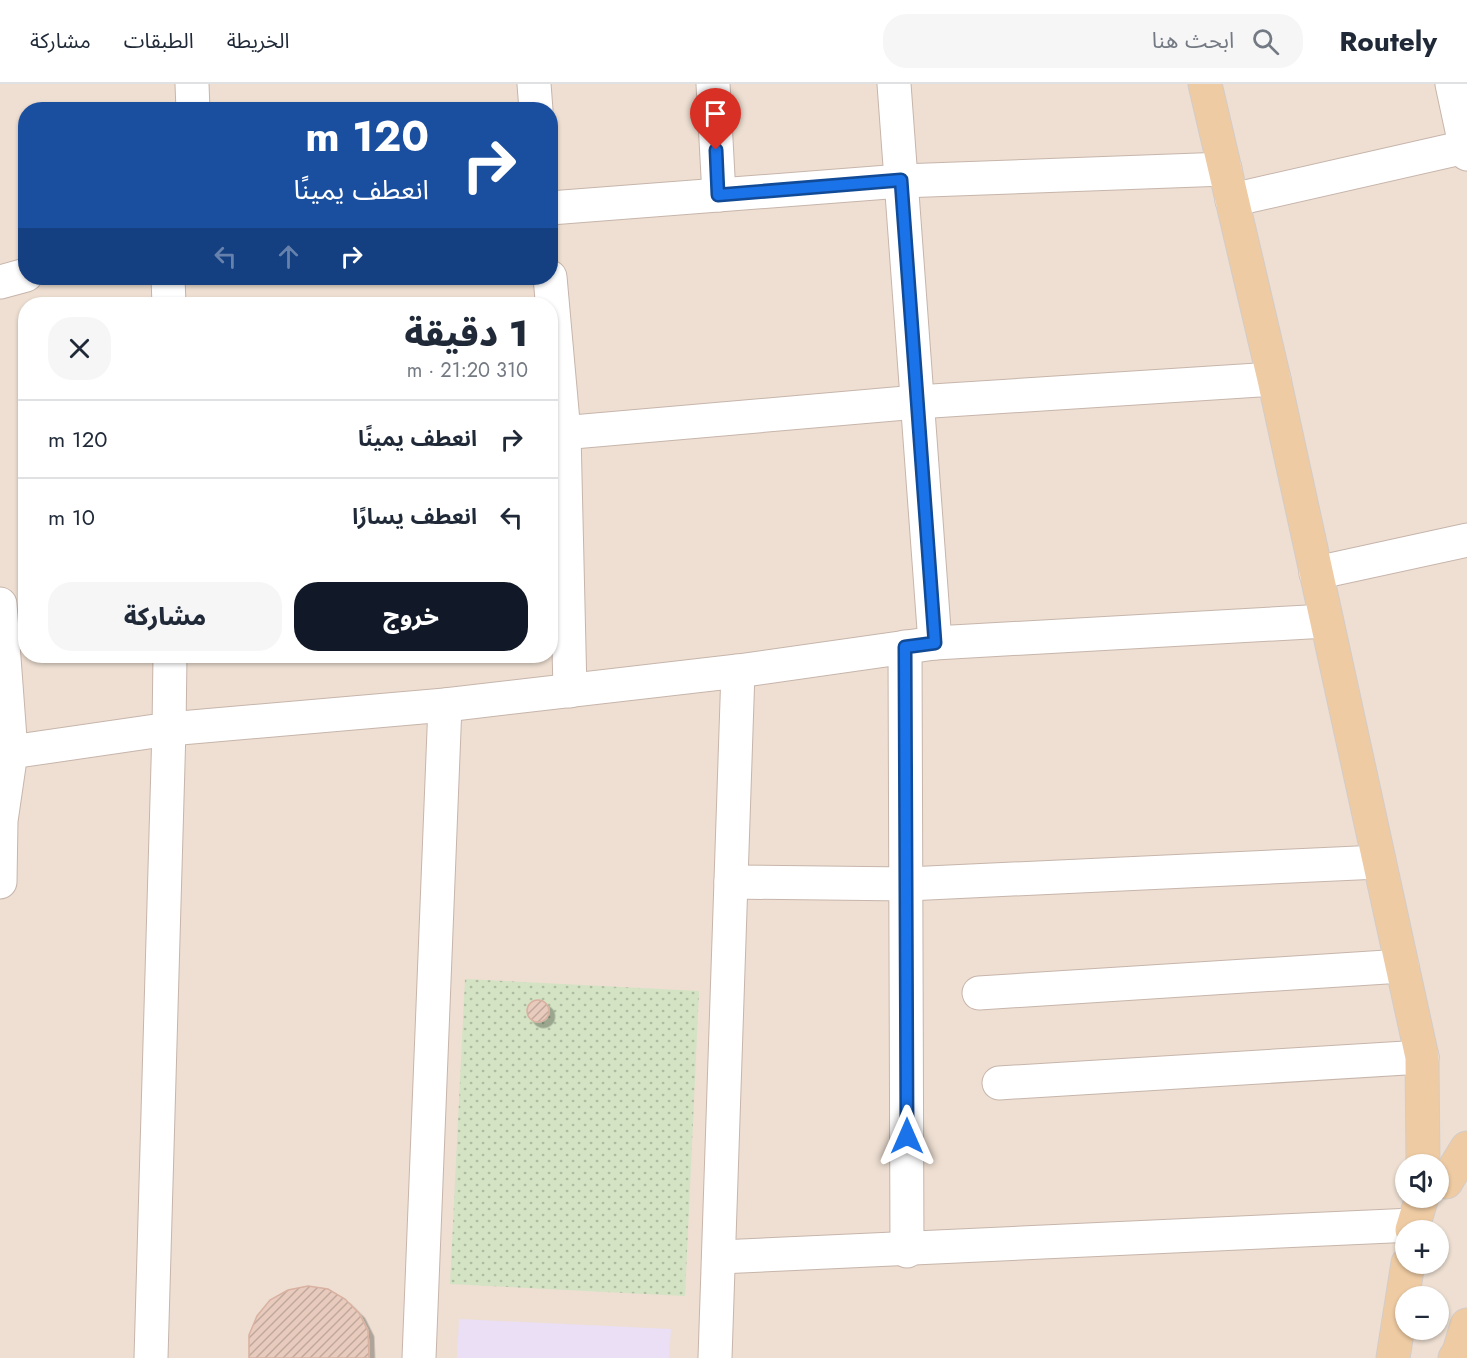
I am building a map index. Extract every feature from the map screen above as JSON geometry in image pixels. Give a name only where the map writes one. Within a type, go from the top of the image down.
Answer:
[{"type":"main road","points":[[1205,84],[1274,379],[1422,1058],[1434,1154]]},
{"type":"main road","points":[[1449,1176],[1467,1148]]},
{"type":"main road","points":[[1393,1358],[1406,1274]]},
{"type":"main road","points":[[1455,1358],[1467,1325]]},
{"type":"street","points":[[192,84],[193,102]]},
{"type":"street","points":[[534,84],[535,102]]},
{"type":"street","points":[[713,84],[718,195]]},
{"type":"street","points":[[894,84],[917,402],[920,645],[907,884],[907,1251]]},
{"type":"street","points":[[1232,200],[1466,150],[1452,84]]},
{"type":"street","points":[[558,207],[901,180],[1225,169]]},
{"type":"street","points":[[0,282],[18,277]]},
{"type":"street","points":[[558,433],[917,402],[1274,379]]},
{"type":"street","points":[[558,453],[570,690]]},
{"type":"street","points":[[1316,573],[1467,540]]},
{"type":"street","points":[[0,604],[11,752],[1,821],[0,882]]},
{"type":"street","points":[[11,752],[169,729],[446,705],[738,671],[920,645],[1326,621]]},
{"type":"street","points":[[151,1358],[170,663]]},
{"type":"street","points":[[715,1358],[738,671]]},
{"type":"street","points":[[419,1358],[446,705]]},
{"type":"street","points":[[730,882],[907,884],[1379,862]]},
{"type":"street","points":[[979,993],[1402,966]]},
{"type":"street","points":[[999,1083],[1422,1058]]},
{"type":"street","points":[[719,1257],[907,1251],[1395,1197]]},
{"type":"shaded area","points":[[0,84],[1467,84],[1467,1358],[0,1358]]},
{"type":"shaded area","points":[[459,1319],[671,1329],[669,1358],[457,1358]]},
{"type":"green space","points":[[465,979],[699,991],[685,1296],[450,1284]]},
{"type":"building","points":[[538,1000],[546,1003],[549,1011],[546,1019],[538,1022],[530,1019],[527,1011],[530,1003]]},
{"type":"building","points":[[308,1286],[328,1289],[345,1299],[359,1313],[368,1331],[369,1358],[249,1358],[249,1335],[257,1316],[270,1300],[288,1290]]},
{"type":"route","points":[[716,150],[718,195],[901,180],[935,643],[905,647],[907,1136]]}]
